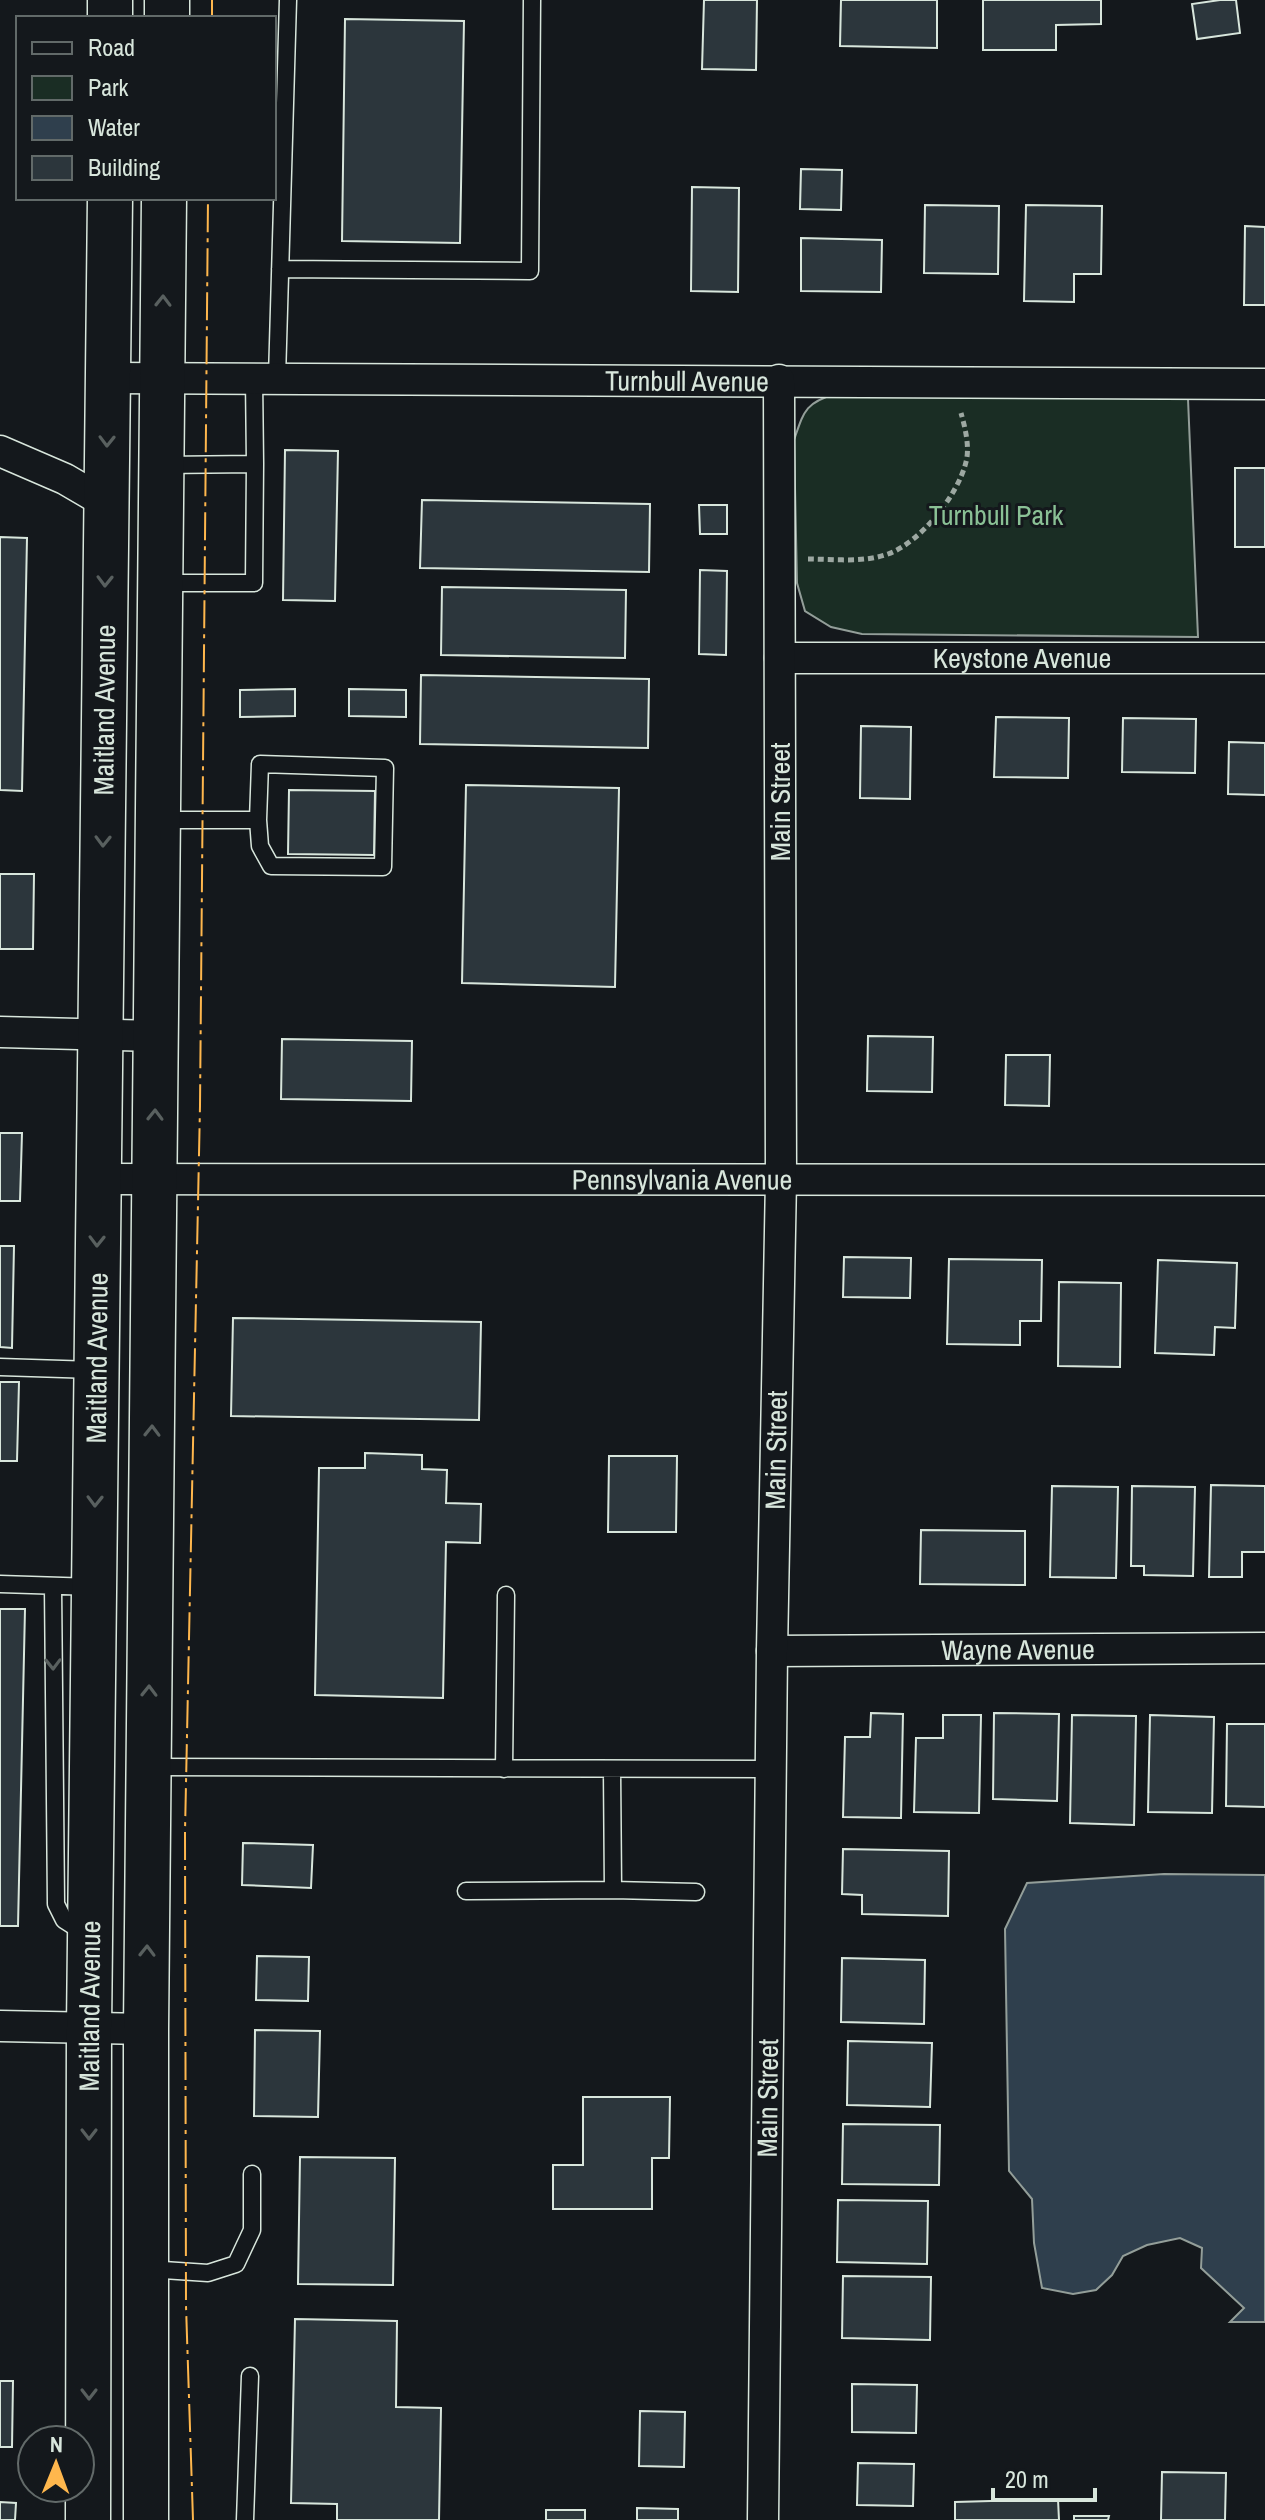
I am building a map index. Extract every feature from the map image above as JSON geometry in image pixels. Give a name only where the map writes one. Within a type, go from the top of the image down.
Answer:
[{"type":"main road","name":"Maitland Avenue","points":[[88,2520],[90,1936],[73,1586],[96,1370],[110,200]]},
{"type":"main road","name":"Maitland Avenue","points":[[146,2520],[148,1767],[164,200]]},
{"type":"street","name":"Turnbull Avenue","points":[[109,378],[1265,384]]},
{"type":"street","name":"Main Street","points":[[763,2520],[772,1651],[781,1179],[779,380]]},
{"type":"street","points":[[0,451],[65,479],[106,503]]},
{"type":"street","name":"Keystone Avenue","points":[[780,658],[1265,658]]},
{"type":"street","points":[[0,1032],[156,1036]]},
{"type":"street","name":"Pennsylvania Avenue","points":[[98,1179],[1265,1180]]},
{"type":"street","name":"Wayne Avenue","points":[[772,1651],[1265,1648]]},
{"type":"street","points":[[0,2026],[146,2029]]},
{"type":"lane","points":[[160,583],[254,583],[255,464],[280,269],[288,0]]},
{"type":"lane","points":[[280,269],[530,271],[532,0]]},
{"type":"lane","points":[[161,465],[255,464]]},
{"type":"lane","points":[[260,764],[385,768],[383,867],[271,866],[260,846],[258,820],[260,764]]},
{"type":"lane","points":[[157,820],[258,820]]},
{"type":"lane","points":[[0,1367],[96,1370]]},
{"type":"lane","points":[[0,1584],[73,1586]]},
{"type":"lane","points":[[504,1769],[506,1595]]},
{"type":"lane","points":[[148,1767],[771,1769]]},
{"type":"lane","points":[[612,1769],[613,1890]]},
{"type":"lane","points":[[466,1891],[696,1892]]},
{"type":"lane","points":[[146,2269],[208,2273],[236,2264],[252,2230],[252,2174]]},
{"type":"lane","points":[[245,2520],[250,2376]]},
{"type":"path","points":[[779,559],[871,558],[891,553],[932,520],[945,506],[967,460],[965,427],[952,381]]},
{"type":"green space","name":"Turnbull Park","points":[[835,394],[1188,399],[1198,637],[862,634],[831,627],[805,611],[797,583],[794,440],[800,422],[811,405]]},
{"type":"water","points":[[1164,1874],[1265,1875],[1265,2322],[1230,2322],[1244,2308],[1201,2268],[1202,2248],[1180,2238],[1147,2245],[1123,2256],[1112,2275],[1096,2290],[1073,2294],[1042,2288],[1034,2243],[1032,2199],[1009,2171],[1005,1929],[1027,1883]]},
{"type":"building","points":[[704,0],[757,0],[756,70],[702,69]]},
{"type":"building","points":[[841,0],[937,0],[937,48],[840,46]]},
{"type":"building","points":[[983,0],[1101,0],[1101,24],[1056,25],[1056,50],[983,50]]},
{"type":"building","points":[[1236,0],[1240,33],[1197,39],[1192,4]]},
{"type":"building","points":[[345,19],[464,21],[460,243],[342,241]]},
{"type":"building","points":[[801,169],[842,170],[841,210],[800,209]]},
{"type":"building","points":[[692,187],[739,188],[738,292],[691,291]]},
{"type":"building","points":[[925,205],[999,206],[998,274],[924,273]]},
{"type":"building","points":[[1026,205],[1102,206],[1101,274],[1074,274],[1074,302],[1024,301]]},
{"type":"building","points":[[1245,226],[1265,227],[1265,305],[1244,305]]},
{"type":"building","points":[[801,238],[882,240],[881,292],[801,291]]},
{"type":"building","points":[[285,450],[338,451],[335,601],[283,600]]},
{"type":"building","points":[[1235,468],[1265,468],[1265,547],[1235,547]]},
{"type":"building","points":[[422,500],[650,504],[649,572],[420,568]]},
{"type":"building","points":[[699,505],[727,505],[727,534],[700,534]]},
{"type":"building","points":[[0,537],[27,538],[22,791],[0,790]]},
{"type":"building","points":[[700,570],[727,571],[726,655],[699,654]]},
{"type":"building","points":[[442,587],[626,590],[625,658],[441,655]]},
{"type":"building","points":[[421,675],[649,679],[648,748],[420,744]]},
{"type":"building","points":[[295,689],[295,716],[240,717],[240,690]]},
{"type":"building","points":[[349,689],[406,690],[406,717],[349,716]]},
{"type":"building","points":[[996,717],[1069,718],[1068,778],[994,777]]},
{"type":"building","points":[[1123,718],[1196,719],[1195,773],[1122,772]]},
{"type":"building","points":[[861,726],[911,727],[910,799],[860,798]]},
{"type":"building","points":[[1229,742],[1265,743],[1265,795],[1228,794]]},
{"type":"building","points":[[466,785],[619,788],[615,987],[462,983]]},
{"type":"building","points":[[289,790],[375,791],[374,855],[288,854]]},
{"type":"building","points":[[0,874],[34,874],[33,949],[0,949]]},
{"type":"building","points":[[868,1036],[933,1037],[932,1092],[867,1091]]},
{"type":"building","points":[[282,1039],[412,1041],[411,1101],[281,1099]]},
{"type":"building","points":[[1006,1055],[1050,1055],[1049,1106],[1005,1105]]},
{"type":"building","points":[[0,1133],[22,1133],[20,1201],[0,1201]]},
{"type":"building","points":[[0,1246],[14,1246],[12,1348],[0,1347]]},
{"type":"building","points":[[844,1257],[911,1258],[910,1298],[843,1297]]},
{"type":"building","points":[[949,1259],[1042,1260],[1041,1321],[1020,1321],[1020,1345],[947,1344]]},
{"type":"building","points":[[1158,1260],[1237,1263],[1235,1328],[1215,1327],[1214,1355],[1155,1353]]},
{"type":"building","points":[[1059,1282],[1121,1283],[1120,1367],[1058,1366]]},
{"type":"building","points":[[233,1318],[481,1322],[479,1420],[231,1416]]},
{"type":"building","points":[[0,1382],[19,1382],[17,1461],[0,1461]]},
{"type":"building","points":[[365,1453],[422,1455],[422,1469],[447,1470],[446,1503],[481,1504],[480,1543],[446,1542],[443,1698],[315,1695],[319,1468],[365,1468]]},
{"type":"building","points":[[609,1456],[677,1456],[676,1532],[608,1532]]},
{"type":"building","points":[[1211,1485],[1265,1486],[1265,1552],[1242,1552],[1242,1577],[1209,1577]]},
{"type":"building","points":[[1052,1486],[1118,1487],[1116,1578],[1050,1577]]},
{"type":"building","points":[[1132,1486],[1195,1487],[1193,1576],[1144,1575],[1144,1566],[1131,1566]]},
{"type":"building","points":[[921,1530],[1025,1531],[1025,1585],[920,1584]]},
{"type":"building","points":[[0,1609],[25,1609],[18,1926],[0,1926]]},
{"type":"building","points":[[871,1713],[903,1714],[901,1818],[843,1817],[845,1737],[870,1737]]},
{"type":"building","points":[[994,1713],[1059,1714],[1057,1801],[993,1799]]},
{"type":"building","points":[[943,1715],[981,1715],[979,1813],[914,1812],[916,1738],[943,1738]]},
{"type":"building","points":[[1072,1715],[1136,1716],[1134,1825],[1070,1823]]},
{"type":"building","points":[[1150,1715],[1214,1717],[1212,1813],[1148,1812]]},
{"type":"building","points":[[1227,1724],[1265,1724],[1265,1807],[1226,1806]]},
{"type":"building","points":[[243,1843],[313,1845],[311,1888],[242,1885]]},
{"type":"building","points":[[843,1849],[949,1851],[948,1916],[862,1914],[862,1895],[842,1894]]},
{"type":"building","points":[[257,1956],[309,1957],[308,2001],[256,2000]]},
{"type":"building","points":[[842,1958],[925,1960],[924,2024],[841,2022]]},
{"type":"building","points":[[255,2030],[320,2031],[318,2117],[254,2116]]},
{"type":"building","points":[[848,2041],[932,2043],[930,2107],[847,2105]]},
{"type":"building","points":[[583,2097],[670,2097],[669,2158],[652,2158],[652,2209],[553,2209],[553,2165],[583,2165]]},
{"type":"building","points":[[843,2124],[940,2125],[939,2185],[842,2184]]},
{"type":"building","points":[[300,2157],[395,2158],[393,2285],[298,2284]]},
{"type":"building","points":[[838,2200],[928,2201],[927,2264],[837,2262]]},
{"type":"building","points":[[843,2276],[931,2277],[930,2340],[842,2338]]},
{"type":"building","points":[[295,2319],[397,2321],[396,2407],[441,2408],[439,2520],[337,2520],[337,2504],[291,2503]]},
{"type":"building","points":[[0,2381],[13,2381],[12,2447],[0,2447]]},
{"type":"building","points":[[852,2384],[917,2385],[916,2433],[852,2432]]},
{"type":"building","points":[[640,2411],[685,2412],[684,2467],[639,2466]]},
{"type":"building","points":[[858,2463],[914,2464],[913,2506],[857,2505]]},
{"type":"building","points":[[1162,2472],[1226,2473],[1225,2520],[1161,2520]]},
{"type":"building","points":[[1058,2499],[1059,2520],[955,2520],[955,2502]]},
{"type":"building","points":[[0,2502],[16,2503],[15,2520],[0,2520]]},
{"type":"building","points":[[637,2508],[678,2509],[678,2520],[637,2520]]},
{"type":"building","points":[[546,2510],[585,2510],[585,2520],[546,2520]]},
{"type":"building","points":[[1074,2516],[1109,2516],[1108,2520],[1074,2520]]},
{"type":"power","points":[[212,0],[212,16]]},
{"type":"power","points":[[193,2520],[186,2306],[185,1832],[200,1106],[208,200]]}]
